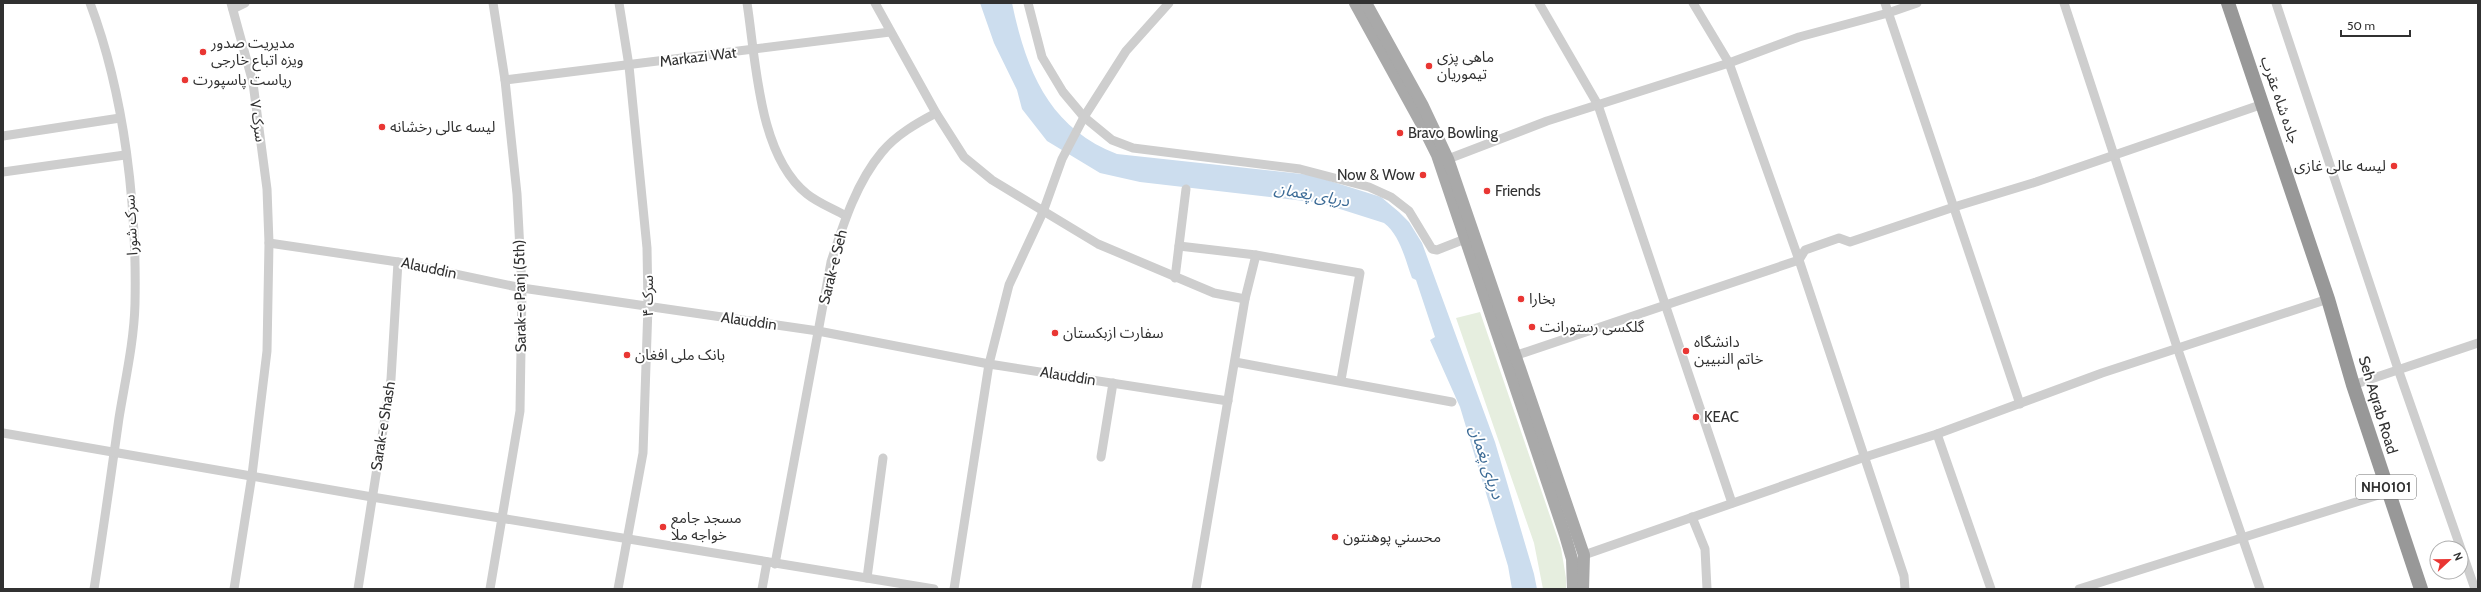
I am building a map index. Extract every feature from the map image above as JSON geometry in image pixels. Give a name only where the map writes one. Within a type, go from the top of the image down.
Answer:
[{"type":"highway","name":"جاده شاه عقرب","points":[[2228,3],[2328,299]]},
{"type":"highway","name":"Seh Aqrab Road","points":[[2328,299],[2353,385],[2420,589]]},
{"type":"main road","points":[[1355,3],[1431,142],[1465,239],[1517,355],[1584,555],[1582,589]]},
{"type":"main road","points":[[1366,3],[1423,106],[1448,159],[1565,535],[1572,560],[1573,589]]},
{"type":"street","name":"سرک شورا","points":[[90,3],[104,41],[120,118],[132,208],[135,305],[94,589]]},
{"type":"street","points":[[232,6],[245,3]]},
{"type":"street","name":"Sarak-e Panj (5th)","points":[[490,589],[520,411],[522,288],[517,194],[505,80],[493,3]]},
{"type":"street","name":"سرک ۴","points":[[618,589],[643,454],[648,306],[648,248],[629,66],[619,3]]},
{"type":"street","name":"Sarak-e Seh","points":[[747,3],[762,106],[776,151],[788,171],[806,193],[846,216],[831,262],[771,563],[762,589]]},
{"type":"street","points":[[875,3],[936,113],[964,157],[992,180],[1098,244],[1175,278],[1214,293],[1245,298]]},
{"type":"street","points":[[1028,3],[1042,57],[1063,92],[1083,119],[1112,140],[1132,148],[1300,170],[1369,187],[1391,197],[1409,211],[1432,249],[1437,250],[1465,239]]},
{"type":"street","points":[[954,589],[989,364],[1009,286],[1043,212],[1062,159],[1083,119],[1126,51],[1168,3]]},
{"type":"street","points":[[1539,3],[1598,105],[1732,503]]},
{"type":"street","points":[[1694,3],[1729,63],[1799,260],[1866,457],[1904,576],[1905,589]]},
{"type":"street","points":[[1885,3],[2020,404]]},
{"type":"street","points":[[1448,159],[1547,121],[1729,63],[1799,37],[1888,14],[1917,3]]},
{"type":"street","points":[[2064,3],[2177,347],[2260,589]]},
{"type":"street","points":[[2276,3],[2398,369],[2476,589]]},
{"type":"street","name":"سرک ۷","points":[[232,6],[253,82],[267,189],[269,243],[267,351],[252,475],[234,589]]},
{"type":"street","name":"Markazi Wat","points":[[505,80],[629,66],[890,32]]},
{"type":"street","points":[[1517,355],[1664,304],[1799,260],[1805,250],[1839,238],[1850,242],[1954,207],[2036,182],[2263,104]]},
{"type":"street","points":[[846,216],[865,178],[882,152],[912,126],[936,113]]},
{"type":"street","points":[[3,136],[120,118]]},
{"type":"street","points":[[3,172],[125,155]]},
{"type":"street","points":[[1175,278],[1186,189]]},
{"type":"street","name":"Alauddin","points":[[269,243],[398,262],[522,288],[818,331],[989,364],[1228,401]]},
{"type":"street","points":[[1179,246],[1256,255],[1360,273],[1341,380]]},
{"type":"street","points":[[1196,589],[1245,298],[1256,255]]},
{"type":"street","name":"Sarak-e Shash","points":[[358,589],[391,379],[398,262]]},
{"type":"street","points":[[1584,555],[1866,457],[1937,434],[2177,347],[2328,299]]},
{"type":"street","points":[[2353,385],[2478,343]]},
{"type":"street","points":[[1235,362],[1341,380],[1452,402]]},
{"type":"street","points":[[1101,457],[1113,383]]},
{"type":"street","points":[[3,433],[115,451],[372,497],[934,589]]},
{"type":"street","points":[[1937,434],[1991,589]]},
{"type":"street","points":[[867,578],[884,458]]},
{"type":"street","points":[[2079,589],[2388,492]]},
{"type":"street","points":[[1692,517],[1705,549],[1707,589]]},
{"type":"green space","points":[[1480,312],[1561,548],[1566,578],[1566,589],[1543,589],[1534,543],[1456,318]]},
{"type":"water","name":"دریای پغمان","points":[[980,3],[1012,3],[1025,51],[1033,73],[1044,94],[1074,129],[1094,143],[1117,154],[1311,175],[1381,197],[1409,222],[1422,243],[1495,442],[1534,574],[1537,589],[1512,589],[1508,566],[1460,407],[1430,340],[1435,337],[1416,280],[1412,278],[1398,241],[1390,228],[1384,223],[1321,203],[1140,182],[1100,173],[1047,141],[1022,109],[1017,90],[994,43]]},
{"type":"place","name":"مدیریت صدور ویزه اتباع خارجی","points":[[203,52]]},
{"type":"place","name":"ماهی پزی تیموریان","points":[[1429,66]]},
{"type":"place","name":"ریاست پاسپورت","points":[[185,80]]},
{"type":"place","name":"لیسه عالی رخشانه","points":[[382,127]]},
{"type":"place","name":"Bravo Bowling","points":[[1400,133]]},
{"type":"place","name":"لیسه عالی غازی","points":[[2394,166]]},
{"type":"place","name":"Now & Wow","points":[[1423,175]]},
{"type":"place","name":"Friends","points":[[1487,191]]},
{"type":"place","name":"بخارا","points":[[1521,299]]},
{"type":"place","name":"گلکسی رستورانت","points":[[1532,327]]},
{"type":"place","name":"سفارت ازبکستان","points":[[1055,333]]},
{"type":"place","name":"دانشگاه خاتم النبیین","points":[[1686,351]]},
{"type":"place","name":"بانک ملی افغان","points":[[627,355]]},
{"type":"place","name":"KEAC","points":[[1696,417]]},
{"type":"place","name":"مسجد جامع خواجه ملا","points":[[663,527]]},
{"type":"place","name":"محسني پوهنتون","points":[[1335,537]]}]
